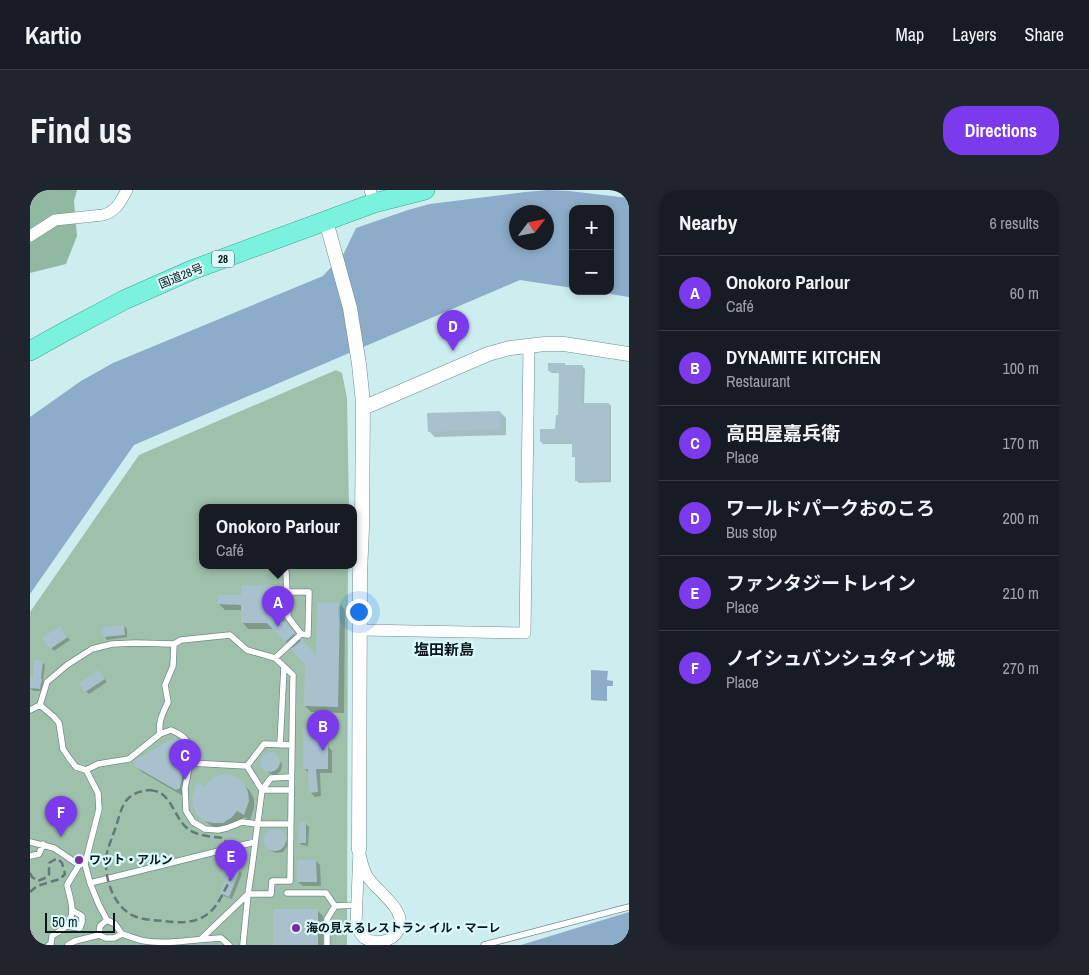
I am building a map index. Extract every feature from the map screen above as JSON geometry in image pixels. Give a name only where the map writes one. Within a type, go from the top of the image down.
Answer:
[{"type":"highway","name":"国道28号","points":[[30,351],[98,314],[158,285],[192,270],[326,221],[372,196],[424,190]]},
{"type":"street","points":[[30,236],[55,220],[110,213],[115,210],[127,190]]},
{"type":"street","points":[[326,221],[350,308],[359,364],[363,408],[360,573],[359,850],[356,925],[364,938],[372,942],[383,943],[396,936],[400,926],[399,914],[366,874],[359,850]]},
{"type":"street","points":[[363,408],[488,354],[510,348],[564,344],[629,354]]},
{"type":"street","points":[[361,630],[525,633],[529,346]]},
{"type":"lane","points":[[286,572],[288,617],[301,634]]},
{"type":"lane","points":[[275,658],[301,634],[308,634],[309,592],[287,592]]},
{"type":"lane","points":[[30,710],[40,705],[47,682],[67,664],[92,650],[112,644],[174,644],[181,640],[230,635],[247,650],[275,658],[293,675],[290,881],[272,881],[271,894],[248,894],[201,939]]},
{"type":"lane","points":[[160,734],[159,728],[162,713],[168,702],[165,685],[172,672],[174,644]]},
{"type":"lane","points":[[280,745],[284,667]]},
{"type":"lane","points":[[40,705],[59,723],[63,749],[69,758],[76,767],[86,770],[98,764],[129,759],[160,734],[171,730],[182,735],[190,746],[190,763],[185,788],[186,811],[194,822],[205,829],[218,830],[242,822],[290,824]]},
{"type":"lane","points":[[247,766],[264,744],[292,745]]},
{"type":"lane","points":[[190,763],[247,766]]},
{"type":"lane","points":[[247,766],[262,790]]},
{"type":"lane","points":[[49,945],[51,944],[52,936],[66,926],[71,918],[72,910],[67,885],[82,865],[99,809],[98,793],[86,770]]},
{"type":"lane","points":[[244,945],[248,894],[262,790],[271,778],[291,777]]},
{"type":"lane","points":[[262,790],[291,790]]},
{"type":"lane","points":[[30,842],[54,848],[82,865],[107,920],[115,924],[122,934],[146,941],[175,944],[201,939],[221,938],[229,945]]},
{"type":"lane","points":[[90,883],[255,842]]},
{"type":"lane","points":[[30,856],[39,854],[43,844]]},
{"type":"lane","points":[[286,893],[326,893],[336,906]]},
{"type":"lane","points":[[336,906],[357,906]]},
{"type":"lane","points":[[327,945],[327,919],[336,906]]},
{"type":"lane","points":[[484,945],[629,907]]},
{"type":"lane","points":[[66,926],[80,928],[82,916],[72,910]]},
{"type":"lane","points":[[99,935],[100,926],[107,920]]},
{"type":"lane","points":[[68,945],[99,935],[106,938],[114,938],[122,934]]},
{"type":"green space","points":[[30,190],[77,190],[74,201],[77,236],[66,264],[30,273]]},
{"type":"green space","points":[[336,370],[342,373],[347,398],[349,504],[199,504],[199,569],[348,569],[347,945],[30,945],[30,612],[139,455]]},
{"type":"water","points":[[548,190],[629,198],[629,297],[614,295],[614,205],[569,205],[569,287],[520,280],[134,445],[30,594],[30,417],[81,381],[113,363],[323,276],[344,253],[356,228],[430,204]]},
{"type":"water","points":[[591,670],[608,671],[607,680],[613,681],[613,686],[607,686],[607,701],[591,700]]},
{"type":"water","points":[[629,912],[629,945],[521,945]]},
{"type":"building","points":[[548,363],[583,365],[582,403],[609,403],[609,480],[575,481],[575,457],[572,457],[572,442],[540,442],[540,429],[555,429],[556,415],[558,415],[559,373],[556,373],[557,371],[548,371]]},
{"type":"building","points":[[500,411],[501,429],[428,432],[427,413]]},
{"type":"building","points":[[242,585],[279,586],[278,616],[295,633],[285,642],[267,623],[241,623],[241,605],[217,604],[218,595],[241,595]]},
{"type":"building","points":[[317,602],[340,603],[338,707],[304,706],[305,664],[291,649],[302,640],[316,655]]},
{"type":"building","points":[[124,625],[125,635],[103,637],[102,627]]},
{"type":"building","points":[[60,626],[68,637],[50,649],[42,638]]},
{"type":"building","points":[[34,660],[43,661],[40,689],[30,688],[30,677],[33,678]]},
{"type":"building","points":[[99,670],[105,679],[85,692],[79,683]]},
{"type":"building","points":[[303,728],[320,728],[320,745],[328,745],[328,769],[316,769],[318,792],[309,793],[308,769],[303,769]]},
{"type":"building","points":[[175,737],[183,744],[183,772],[180,788],[176,790],[134,766],[134,761]]},
{"type":"building","points":[[270,752],[277,755],[280,762],[277,769],[270,772],[263,769],[260,762],[263,755]]},
{"type":"building","points":[[228,774],[237,777],[244,783],[248,792],[249,801],[244,815],[237,811],[223,823],[204,821],[197,815],[193,806],[192,797],[197,782],[204,786],[211,779],[219,775]]},
{"type":"building","points":[[299,822],[306,822],[306,843],[298,843]]},
{"type":"building","points":[[275,829],[283,832],[286,840],[283,848],[275,851],[267,848],[264,840],[267,832]]},
{"type":"building","points":[[297,860],[298,862],[298,860],[316,860],[317,882],[297,882]]},
{"type":"building","points":[[231,866],[240,870],[229,897],[220,893]]},
{"type":"building","points":[[273,909],[318,909],[318,945],[273,945]]},
{"type":"railway","points":[[150,790],[162,794],[170,802],[182,823],[191,831],[223,838],[233,854],[234,870],[222,895],[212,911],[197,920],[175,922],[134,916],[121,907],[109,885],[106,857],[124,803],[133,794],[150,790]]},
{"type":"railway","points":[[30,873],[38,881],[45,878],[49,875],[49,863],[58,859],[62,863],[65,874],[60,879],[37,886],[30,892]]},
{"type":"place","name":"ワールドパークおのころ","points":[[453,351]]},
{"type":"place","name":"Onokoro Parlour","points":[[278,627]]},
{"type":"place","name":"DYNAMITE KITCHEN","points":[[323,751]]},
{"type":"place","name":"高田屋嘉兵衛","points":[[185,780]]},
{"type":"place","name":"ノイシュバンシュタイン城","points":[[61,837]]},
{"type":"place","name":"ワット・アルン","points":[[79,860]]},
{"type":"place","name":"ファンタジートレイン","points":[[231,881]]},
{"type":"place","name":"海の見えるレストラン イル・マーレ","points":[[296,928]]},
{"type":"district","name":"塩田新島","points":[[444,650]]}]
